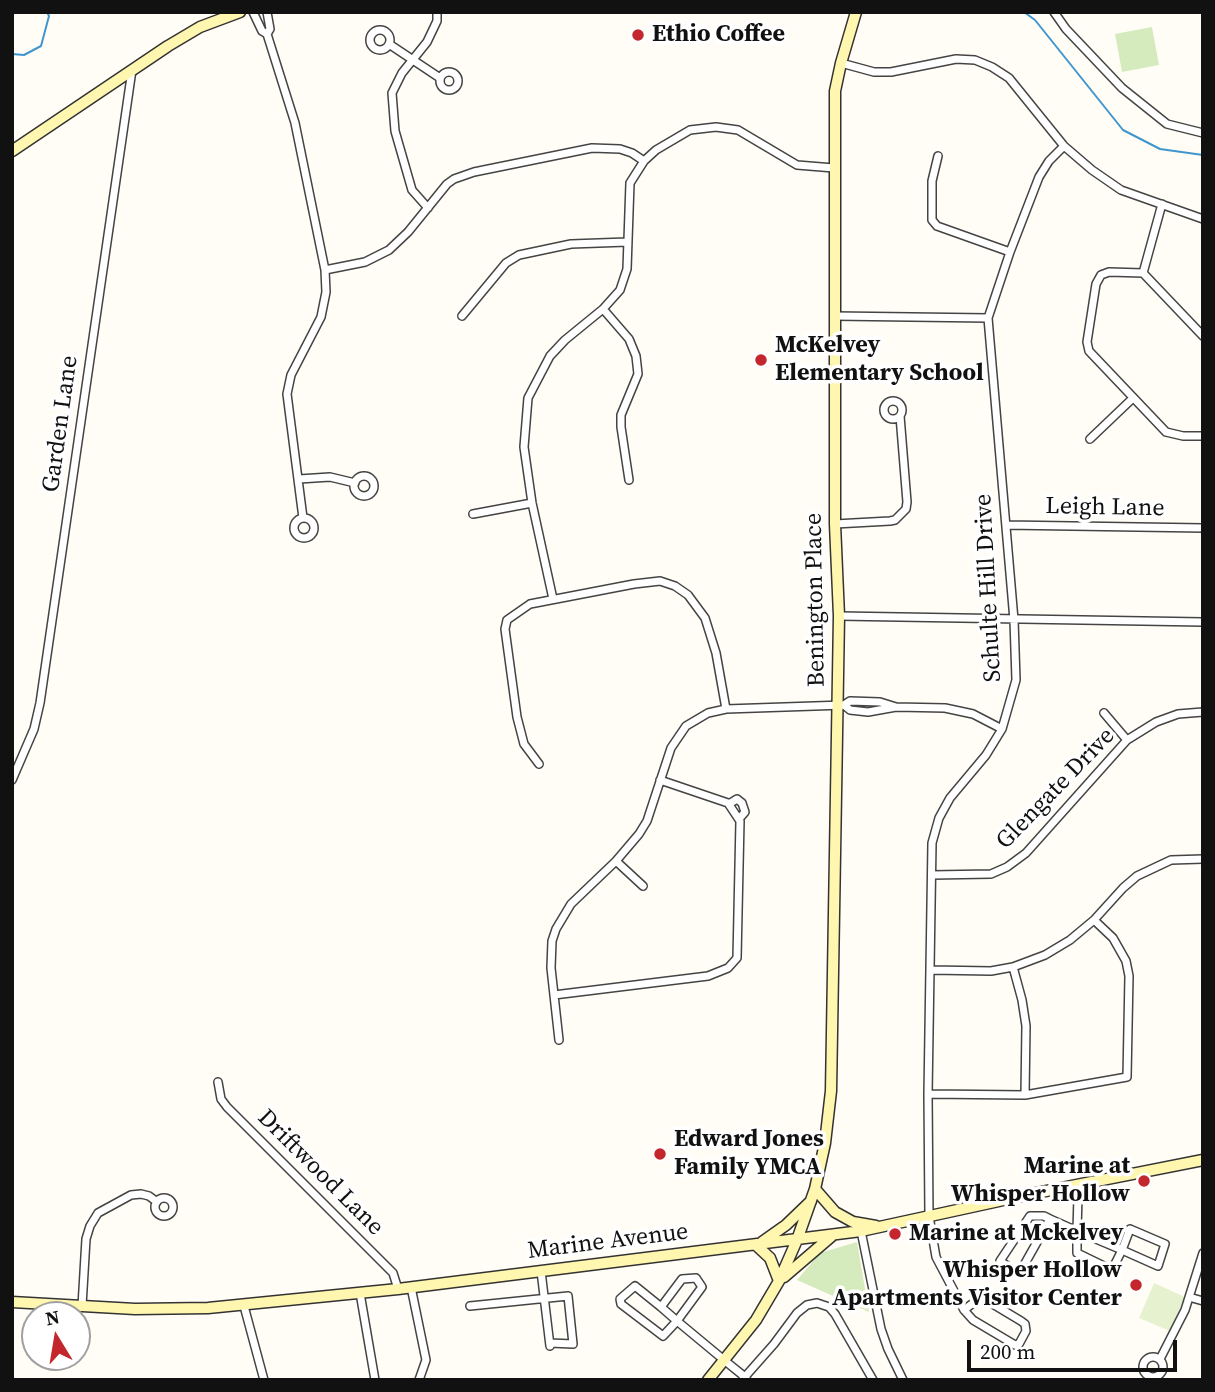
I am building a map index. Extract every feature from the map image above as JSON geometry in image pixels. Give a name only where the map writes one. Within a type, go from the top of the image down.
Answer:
[{"type":"main road","points":[[12,151],[132,69],[200,27],[240,12]]},
{"type":"main road","name":"Benington Place","points":[[779,1281],[814,1194],[825,1143],[831,1091],[841,705],[835,524],[835,91],[856,12]]},
{"type":"main road","name":"Marine Avenue","points":[[91,1307],[135,1309],[244,1306],[797,1240],[862,1231],[1203,1160]]},
{"type":"main road","points":[[779,1281],[770,1258],[756,1245],[786,1225],[814,1194],[835,1212],[853,1222],[881,1227]]},
{"type":"main road","points":[[708,1380],[756,1320],[779,1281],[833,1235]]},
{"type":"street","points":[[253,12],[262,31],[267,34],[295,123],[325,270],[326,292],[321,317],[296,363],[288,384],[287,405],[303,518]]},
{"type":"street","points":[[267,12],[270,29],[267,34]]},
{"type":"street","points":[[428,208],[412,190],[391,107],[392,93],[397,81],[427,42],[437,21],[437,12]]},
{"type":"street","points":[[1054,12],[1066,29],[1122,88],[1167,124],[1203,133]]},
{"type":"street","points":[[389,44],[440,78]]},
{"type":"street","points":[[841,63],[874,72],[891,72],[956,59],[975,60],[992,67],[1009,78],[1064,146],[1092,170],[1121,190],[1203,219]]},
{"type":"street","name":"Garden Lane","points":[[12,780],[34,729],[40,701],[132,69]]},
{"type":"street","points":[[553,599],[524,447],[528,398],[550,356],[603,309],[620,290],[627,270],[630,183],[644,161],[656,150],[690,130],[716,127],[738,130],[797,165],[834,168]]},
{"type":"street","name":"Schulte Hill Drive","points":[[964,1310],[981,1297],[1025,1324],[1026,1331],[1015,1345],[973,1320],[964,1310],[936,1257],[929,1216],[932,843],[939,818],[956,789],[985,755],[1002,729],[1016,680],[1014,620],[988,318],[1039,177],[1049,161],[1064,146]]},
{"type":"street","points":[[325,270],[365,262],[389,250],[447,184],[474,172],[592,148],[620,149],[644,161]]},
{"type":"street","points":[[937,156],[932,181],[932,220],[937,226],[1010,252]]},
{"type":"street","points":[[1143,273],[1162,204]]},
{"type":"street","points":[[462,316],[506,262],[519,255],[571,244],[626,242]]},
{"type":"street","points":[[1203,336],[1143,273],[1109,272],[1101,275],[1096,284],[1087,342],[1089,351],[1166,432],[1183,436],[1203,436]]},
{"type":"street","points":[[603,309],[629,339],[636,356],[638,374],[621,415],[629,480]]},
{"type":"street","points":[[834,316],[988,318]]},
{"type":"street","points":[[1090,439],[1133,398]]},
{"type":"street","points":[[835,524],[895,520],[906,509],[900,416]]},
{"type":"street","points":[[299,479],[330,477],[355,483]]},
{"type":"street","points":[[473,514],[533,503]]},
{"type":"street","name":"Leigh Lane","points":[[1006,525],[1203,528]]},
{"type":"street","points":[[539,764],[524,744],[517,717],[505,629],[507,620],[530,604],[634,583],[660,581],[675,586],[688,595],[705,618],[716,653],[726,709]]},
{"type":"street","points":[[839,616],[1203,622]]},
{"type":"street","points":[[559,1040],[551,968],[552,942],[556,929],[571,904],[617,860],[639,834],[647,821],[671,748],[686,726],[708,713],[726,709],[841,705],[850,701],[866,701],[896,707],[945,708],[973,714],[1002,729]]},
{"type":"street","name":"Glengate Drive","points":[[932,875],[991,874],[1018,861],[1127,740],[1156,722],[1178,714],[1203,712]]},
{"type":"street","points":[[1104,713],[1127,740]]},
{"type":"street","points":[[554,995],[708,976],[728,968],[737,958],[741,826],[739,819],[729,804],[660,780]]},
{"type":"street","points":[[931,970],[991,971],[1013,967],[1045,955],[1070,940],[1094,920],[1123,888],[1150,868],[1171,860],[1203,859]]},
{"type":"street","points":[[617,860],[643,886]]},
{"type":"street","points":[[928,1094],[1025,1095],[1127,1077],[1129,976],[1126,961],[1114,938],[1094,920]]},
{"type":"street","points":[[1013,967],[1026,1027],[1025,1095]]},
{"type":"street","name":"Driftwood Lane","points":[[218,1082],[221,1099],[227,1107],[393,1273],[398,1289]]},
{"type":"street","points":[[1050,1219],[1019,1274],[1000,1261],[1030,1216],[1044,1216],[1077,1231],[1122,1250],[1158,1266],[1165,1244],[1130,1229],[1122,1250],[1112,1270],[1077,1253],[1077,1231],[1077,1185]]},
{"type":"street","points":[[82,1301],[86,1239],[98,1213],[131,1195],[149,1196],[157,1202]]},
{"type":"street","points":[[862,1231],[881,1329],[903,1380]]},
{"type":"street","points":[[1160,1359],[1185,1310],[1203,1253]]},
{"type":"street","points":[[541,1270],[544,1297],[550,1345],[573,1344],[568,1296],[544,1297]]},
{"type":"street","points":[[661,1307],[682,1279],[696,1278],[702,1287],[677,1321],[663,1336],[621,1304],[620,1299],[635,1286],[661,1307],[677,1321],[724,1360],[745,1379],[797,1313],[807,1305],[817,1303],[830,1307],[873,1380]]},
{"type":"street","points":[[411,1287],[426,1360],[419,1380]]},
{"type":"street","points":[[360,1293],[375,1380]]},
{"type":"street","name":"Marine Avenue","points":[[470,1306],[544,1297]]},
{"type":"street","points":[[1189,1297],[1203,1301]]},
{"type":"street","points":[[244,1306],[264,1380]]},
{"type":"green space","points":[[1152,27],[1159,65],[1122,72],[1115,34]]},
{"type":"green space","points":[[857,1242],[869,1312],[797,1280],[820,1253]]},
{"type":"green space","points":[[1154,1283],[1185,1297],[1170,1331],[1139,1318]]},
{"type":"waterway","points":[[12,54],[24,55],[41,46],[49,16],[47,12]]},
{"type":"waterway","points":[[1024,12],[1035,20],[1123,130],[1160,149],[1203,155]]},
{"type":"place","name":"Ethio Coffee","points":[[638,35]]},
{"type":"place","name":"McKelvey Elementary School","points":[[761,360]]},
{"type":"place","name":"Edward Jones Family YMCA","points":[[660,1154]]},
{"type":"place","name":"Marine at Whisper Hollow","points":[[1144,1181]]},
{"type":"place","name":"Marine at Mckelvey","points":[[895,1234]]},
{"type":"place","name":"Whisper Hollow Apartments Visitor Center","points":[[1136,1285]]}]
